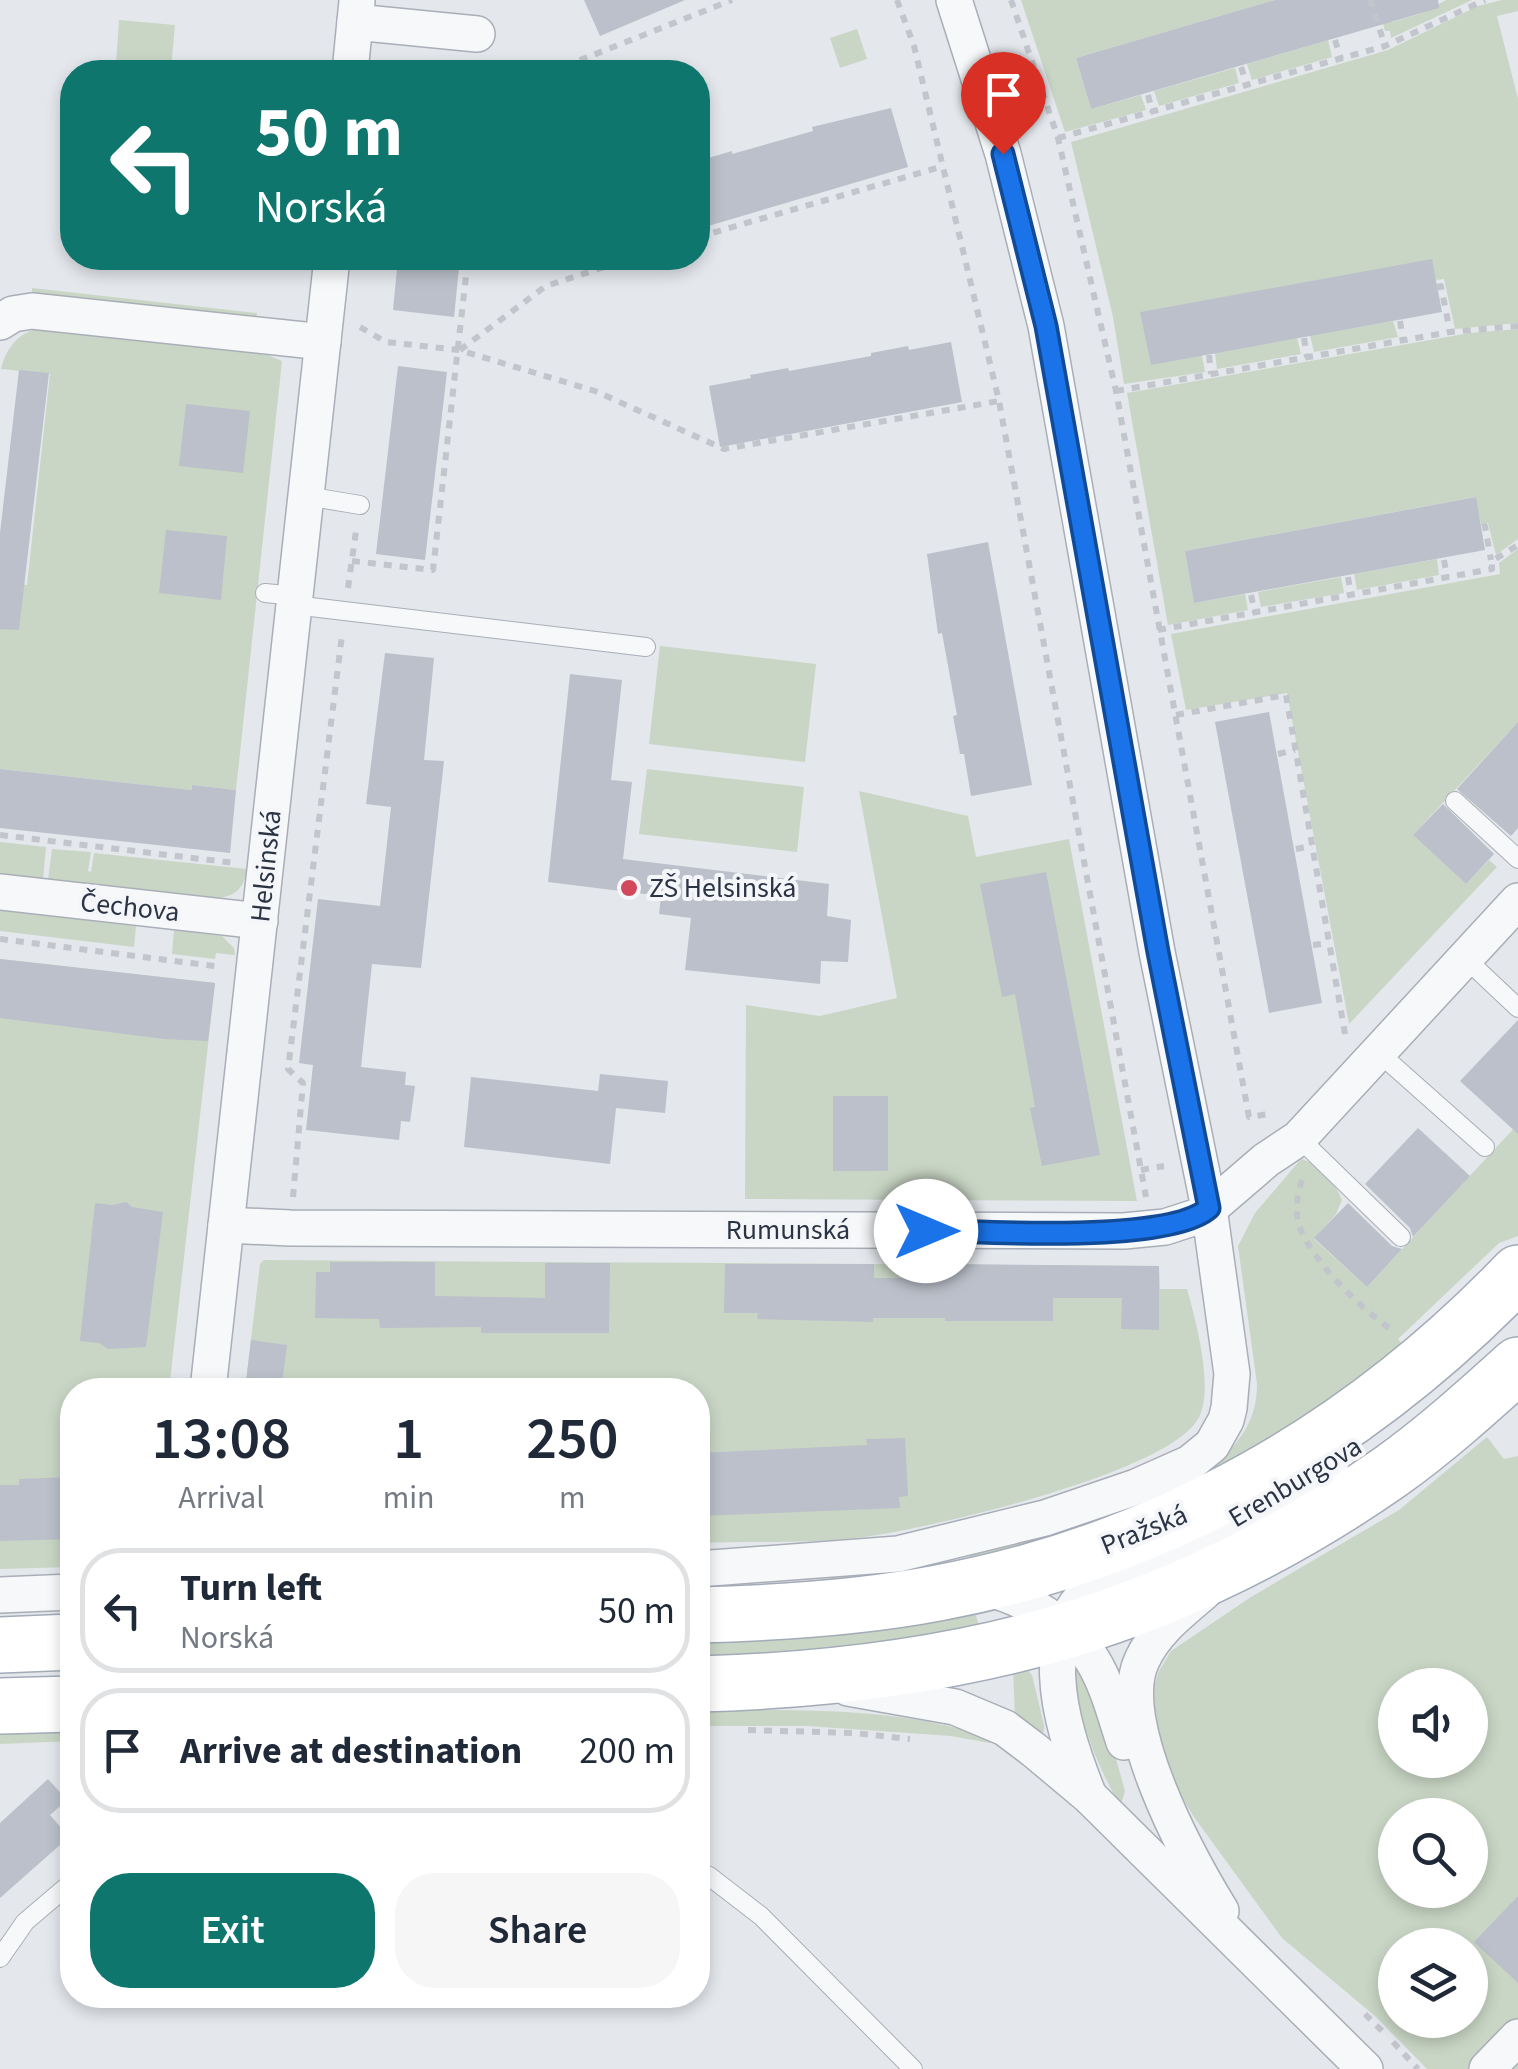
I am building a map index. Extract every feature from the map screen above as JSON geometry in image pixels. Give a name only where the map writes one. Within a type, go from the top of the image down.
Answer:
[{"type":"main road","name":"Pražská","points":[[710,1613],[829,1608],[971,1586],[1106,1546],[1244,1487],[1382,1396],[1518,1273]]},
{"type":"main road","points":[[710,1684],[884,1672],[950,1661],[1063,1631],[1175,1594],[1330,1511],[1392,1470],[1518,1365]]},
{"type":"main road","points":[[0,1644],[60,1642]]},
{"type":"main road","points":[[0,1706],[60,1704]]},
{"type":"street","name":"Pražská","points":[[710,1568],[898,1554],[1092,1504],[1190,1463],[1212,1445],[1226,1420],[1232,1389],[1209,1208],[1158,952],[1046,326],[1003,154],[954,0]]},
{"type":"street","points":[[351,60],[356,11],[477,34]]},
{"type":"street","name":"Helsinská","points":[[209,1378],[260,921],[285,598],[306,496],[331,270]]},
{"type":"street","points":[[0,322],[13,314],[32,311],[323,342]]},
{"type":"street","name":"Čechova","points":[[0,892],[260,921]]},
{"type":"street","name":"Rumunská","points":[[226,1224],[290,1228],[1124,1232],[1180,1224],[1209,1208],[1266,1160],[1305,1144],[1378,1052],[1518,901]]},
{"type":"street","name":"Erenburgova","points":[[1089,1796],[1066,1734],[1056,1666],[1063,1631],[1083,1598],[1103,1579],[1263,1505],[1399,1414],[1419,1394],[1454,1334]]},
{"type":"street","name":"Erenburgova","points":[[1233,1566],[1158,1635],[1142,1660],[1135,1683],[1136,1712],[1178,1838],[1242,1946]]},
{"type":"street","name":"Erenburgova","points":[[971,1586],[1021,1599],[1082,1647],[1098,1670],[1156,1821],[1202,1881]]},
{"type":"street","points":[[0,1595],[60,1592]]},
{"type":"street","name":"Erenburgova","points":[[798,1680],[939,1702],[982,1717],[1034,1750],[1089,1796],[1364,2069]]},
{"type":"street","points":[[1487,2069],[1518,2037]]},
{"type":"lane","points":[[306,496],[360,504]]},
{"type":"lane","points":[[285,598],[345,610],[646,647]]},
{"type":"lane","points":[[1455,801],[1518,859]]},
{"type":"lane","points":[[1465,958],[1518,1008]]},
{"type":"lane","points":[[1378,1052],[1485,1147]]},
{"type":"lane","points":[[1305,1144],[1401,1237]]},
{"type":"lane","points":[[710,1877],[761,1916],[913,2069]]},
{"type":"lane","points":[[0,1958],[24,1922],[60,1892]]},
{"type":"path","points":[[580,60],[732,0]]},
{"type":"path","points":[[897,0],[914,46],[999,401],[1141,1170],[1175,1165]]},
{"type":"path","points":[[1011,0],[1058,138],[1116,391],[1249,1117]]},
{"type":"path","points":[[1058,138],[1384,46],[1482,1]]},
{"type":"path","points":[[1368,2],[1384,46]]},
{"type":"path","points":[[1335,40],[1341,59]]},
{"type":"path","points":[[1241,68],[1247,85]]},
{"type":"path","points":[[1148,95],[1152,112]]},
{"type":"path","points":[[710,234],[944,166]]},
{"type":"path","points":[[352,560],[433,570],[467,270]]},
{"type":"path","points":[[459,350],[546,286],[595,270]]},
{"type":"path","points":[[1437,287],[1442,286],[1450,332]]},
{"type":"path","points":[[1400,321],[1403,340]]},
{"type":"path","points":[[356,325],[386,342],[459,350],[596,391],[724,449],[999,401]]},
{"type":"path","points":[[1116,391],[1450,332],[1518,326]]},
{"type":"path","points":[[1304,338],[1307,357]]},
{"type":"path","points":[[1209,356],[1211,374]]},
{"type":"path","points":[[290,1228],[303,1083],[288,1069],[360,504]]},
{"type":"path","points":[[1158,630],[1492,569],[1486,526],[1482,527]]},
{"type":"path","points":[[1492,561],[1518,545]]},
{"type":"path","points":[[1444,560],[1447,578]]},
{"type":"path","points":[[1348,577],[1351,595]]},
{"type":"path","points":[[1252,595],[1255,613]]},
{"type":"path","points":[[1176,715],[1286,695],[1345,1034]]},
{"type":"path","points":[[1278,754],[1295,750]]},
{"type":"path","points":[[0,835],[238,864]]},
{"type":"path","points":[[1296,849],[1312,846]]},
{"type":"path","points":[[0,938],[223,967]]},
{"type":"path","points":[[1313,946],[1329,943]]},
{"type":"path","points":[[1305,1144],[1296,1197],[1299,1226],[1319,1260],[1365,1309],[1397,1334]]},
{"type":"path","points":[[737,1730],[854,1732],[929,1741]]},
{"type":"green space","points":[[1021,0],[1275,0],[1076,58],[1091,109],[1141,95],[1146,110],[1065,132]]},
{"type":"green space","points":[[1377,0],[1392,22],[1423,13],[1446,0],[1472,0],[1391,38],[1390,31],[1385,31]]},
{"type":"green space","points":[[1518,0],[1518,11],[1497,16],[1518,99],[1518,323],[1455,329],[1444,279],[1436,280],[1431,260],[1141,312],[1151,364],[1202,355],[1205,372],[1124,384],[1113,317],[1071,142],[1388,50],[1478,6]]},
{"type":"green space","points":[[119,20],[175,25],[172,60],[116,60]]},
{"type":"green space","points":[[857,29],[867,59],[840,68],[830,38]]},
{"type":"green space","points":[[1328,40],[1332,57],[1252,80],[1247,64]]},
{"type":"green space","points":[[1235,68],[1239,83],[1159,106],[1154,91]]},
{"type":"green space","points":[[32,288],[257,313],[256,320],[32,294]]},
{"type":"green space","points":[[1393,321],[1398,337],[1314,352],[1310,335]]},
{"type":"green space","points":[[39,328],[268,355],[282,361],[236,790],[192,785],[190,790],[0,769],[0,583],[27,585],[50,374],[1,369],[14,342]]},
{"type":"green space","points":[[1518,329],[1518,539],[1496,555],[1488,523],[1481,524],[1475,497],[1185,551],[1194,603],[1245,594],[1248,610],[1168,625],[1127,393],[1470,333]]},
{"type":"green space","points":[[1297,338],[1301,354],[1217,369],[1215,353]]},
{"type":"green space","points":[[1518,549],[1518,722],[1413,835],[1466,884],[1489,860],[1497,867],[1349,1024],[1287,693],[1186,710],[1171,634],[1500,574],[1499,563]]},
{"type":"green space","points":[[1437,559],[1439,575],[1357,590],[1354,574]]},
{"type":"green space","points":[[1341,577],[1344,593],[1261,607],[1258,592]]},
{"type":"green space","points":[[660,646],[816,664],[805,762],[649,744]]},
{"type":"green space","points":[[647,769],[804,787],[797,852],[639,834]]},
{"type":"green space","points":[[859,791],[968,816],[976,857],[1069,839],[1137,1201],[745,1199],[746,1005],[820,1016],[897,998]]},
{"type":"green space","points":[[0,842],[46,847],[43,880],[0,875]]},
{"type":"green space","points":[[52,849],[91,852],[91,872],[94,853],[247,869],[238,889],[218,898],[48,880]]},
{"type":"green space","points":[[0,910],[136,926],[134,947],[0,931]]},
{"type":"green space","points":[[174,930],[222,936],[234,948],[235,955],[216,953],[215,959],[172,954]]},
{"type":"green space","points":[[0,959],[215,983],[170,1378],[60,1378],[60,1567],[0,1569]]},
{"type":"green space","points":[[1518,1124],[1518,1236],[1499,1243],[1398,1339],[1403,1345],[1323,1413],[1151,1506],[971,1563],[969,1555],[1027,1540],[1217,1463],[1234,1446],[1251,1418],[1257,1384],[1238,1246],[1255,1213],[1301,1159],[1326,1175],[1342,1200],[1336,1214],[1314,1239],[1367,1287]]},
{"type":"green space","points":[[264,1260],[1159,1266],[1160,1289],[1187,1289],[1202,1353],[1204,1402],[1200,1415],[1182,1436],[1147,1457],[1100,1477],[992,1510],[864,1537],[710,1543],[710,1378],[246,1378],[260,1264]]},
{"type":"green space","points":[[1487,1437],[1504,1459],[1518,1456],[1518,2069],[1427,2069],[1397,2038],[1488,2038],[1488,1928],[1378,1928],[1378,2019],[1282,1938],[1194,1817],[1168,1774],[1151,1718],[1151,1695],[1159,1671],[1171,1651],[1251,1597],[1399,1510]]},
{"type":"green space","points":[[974,1610],[981,1631],[907,1646],[710,1661],[710,1636]]},
{"type":"green space","points":[[1026,1668],[1032,1675],[1044,1725],[1040,1734],[1015,1716],[1013,1670]]},
{"type":"green space","points":[[1078,1668],[1098,1695],[1125,1791],[1122,1801],[1117,1800],[1088,1737],[1076,1687],[1074,1670]]},
{"type":"green space","points":[[710,1709],[886,1715],[959,1729],[992,1740],[990,1743],[951,1736],[807,1726],[710,1726]]},
{"type":"green space","points":[[60,1726],[60,1742],[0,1744],[0,1728]]},
{"type":"building","points":[[584,0],[685,0],[600,36]]},
{"type":"building","points":[[1275,0],[1438,0],[1439,8],[1091,109],[1076,58]]},
{"type":"building","points":[[891,108],[908,167],[710,225],[710,157],[813,131],[812,127]]},
{"type":"building","points":[[1432,259],[1442,312],[1151,365],[1140,312]]},
{"type":"building","points":[[397,270],[459,270],[454,317],[393,310]]},
{"type":"building","points":[[951,342],[962,402],[720,447],[709,386],[908,346],[909,350]]},
{"type":"building","points":[[398,366],[447,372],[425,560],[376,554]]},
{"type":"building","points":[[19,370],[49,373],[19,630],[0,629],[0,533]]},
{"type":"building","points":[[186,404],[250,411],[243,473],[179,466]]},
{"type":"building","points":[[1476,497],[1485,550],[1194,603],[1185,551]]},
{"type":"building","points":[[166,530],[227,536],[221,600],[159,593]]},
{"type":"building","points":[[988,542],[1032,785],[971,796],[953,716],[957,715],[942,633],[938,634],[927,554]]},
{"type":"building","points":[[385,653],[434,658],[424,760],[444,761],[421,968],[372,964],[361,1067],[406,1072],[405,1085],[415,1086],[410,1122],[401,1121],[399,1140],[306,1130],[313,1065],[299,1063],[318,899],[380,906],[391,807],[366,804]]},
{"type":"building","points":[[570,674],[622,680],[611,780],[632,782],[623,859],[829,884],[827,916],[851,920],[848,962],[821,961],[820,984],[685,970],[691,918],[659,914],[661,896],[548,882]]},
{"type":"building","points":[[1269,712],[1322,1003],[1269,1013],[1215,722]]},
{"type":"building","points":[[1518,722],[1518,828],[1511,836],[1457,789]]},
{"type":"building","points":[[0,769],[191,790],[192,785],[236,790],[230,853],[0,828]]},
{"type":"building","points":[[1443,804],[1494,854],[1466,884],[1413,835]]},
{"type":"building","points":[[1046,872],[1100,1155],[1042,1166],[1015,994],[1002,997],[980,884]]},
{"type":"building","points":[[0,959],[215,983],[208,1041],[0,1018]]},
{"type":"building","points":[[1518,1020],[1518,1134],[1460,1081]]},
{"type":"building","points":[[600,1074],[668,1081],[665,1113],[616,1108],[610,1164],[464,1147],[471,1077],[598,1091]]},
{"type":"building","points":[[833,1096],[888,1096],[888,1171],[833,1171]]},
{"type":"building","points":[[1418,1128],[1470,1176],[1413,1237],[1410,1228],[1365,1184]]},
{"type":"building","points":[[126,1202],[132,1207],[163,1212],[146,1347],[108,1349],[99,1343],[80,1341],[95,1203]]},
{"type":"building","points":[[1348,1203],[1392,1246],[1402,1249],[1367,1287],[1314,1238]]},
{"type":"building","points":[[330,1262],[435,1262],[435,1296],[545,1298],[545,1263],[610,1263],[609,1333],[481,1333],[481,1327],[380,1328],[379,1319],[315,1318],[316,1272],[330,1272]]},
{"type":"building","points":[[725,1264],[874,1264],[874,1278],[945,1278],[945,1264],[1159,1266],[1159,1330],[1121,1329],[1122,1298],[1053,1298],[1053,1321],[757,1319],[758,1313],[724,1313]]},
{"type":"building","points":[[251,1340],[287,1345],[283,1378],[246,1378]]},
{"type":"building","points":[[905,1438],[908,1496],[899,1497],[900,1508],[710,1516],[710,1452],[867,1445],[866,1439]]},
{"type":"building","points":[[60,1477],[60,1539],[0,1541],[0,1485],[19,1485],[19,1479]]},
{"type":"building","points":[[48,1779],[60,1792],[60,1806],[50,1815],[60,1827],[60,1845],[0,1898],[0,1823]]},
{"type":"building","points":[[1518,1896],[1518,1983],[1488,1955],[1487,1928]]},
{"type":"place","name":"ZŠ Helsinská","points":[[629,888]]},
{"type":"route","points":[[926,1231],[1137,1231],[1180,1224],[1209,1208],[1158,952],[1046,326],[1003,154]]}]
